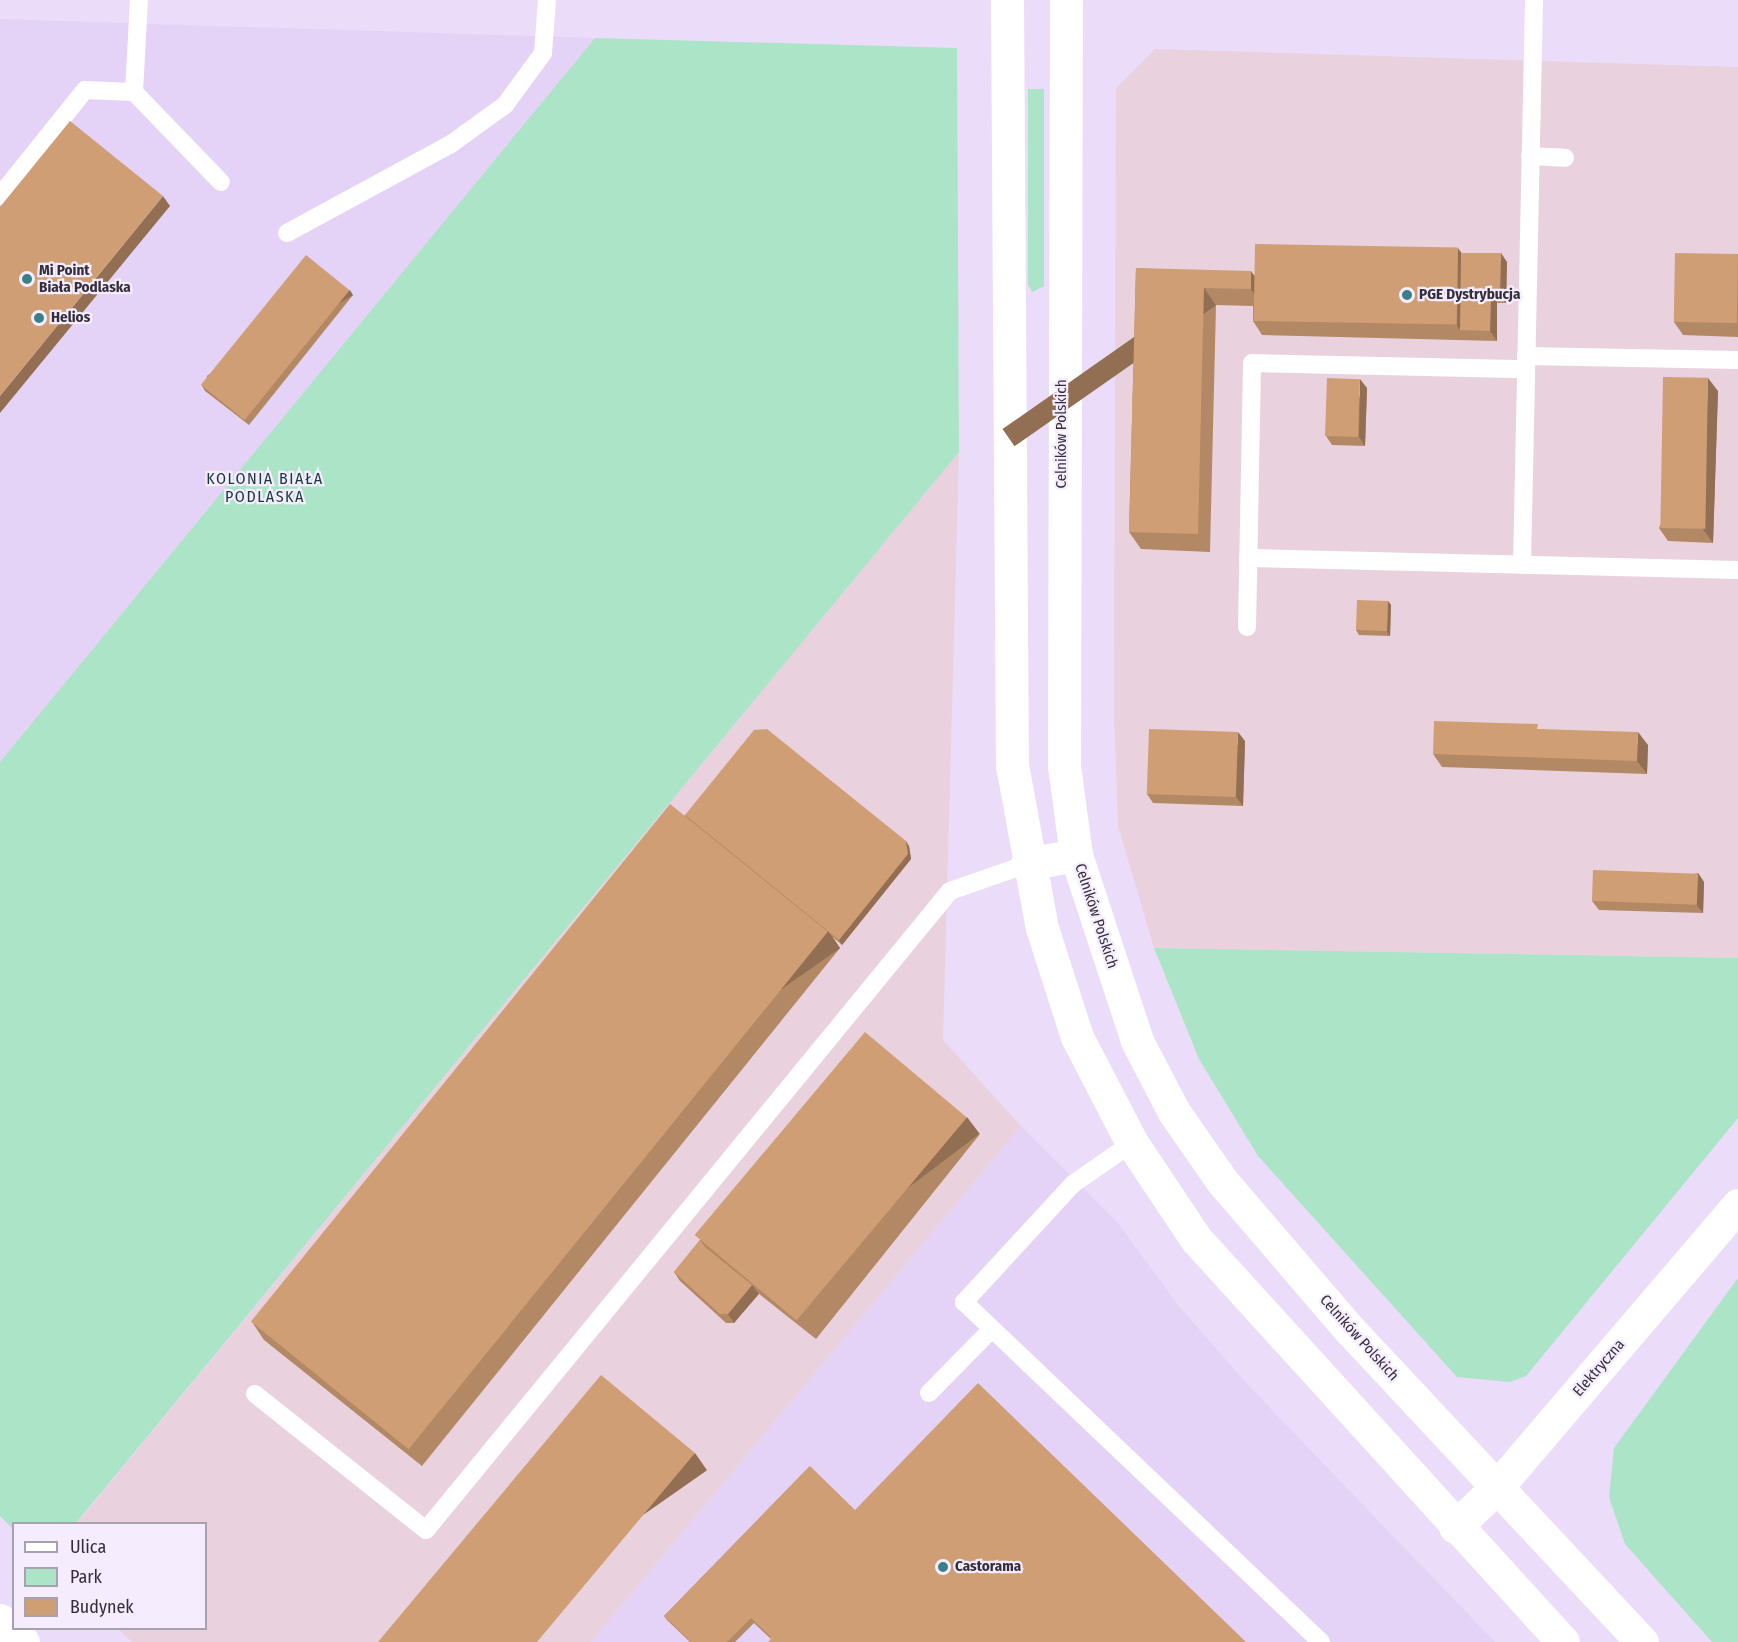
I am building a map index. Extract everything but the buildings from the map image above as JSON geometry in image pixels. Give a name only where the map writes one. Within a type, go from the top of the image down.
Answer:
[{"type":"main road","points":[[1007,0],[1008,611],[1012,765],[1027,864],[1077,1037],[1132,1143],[1196,1239],[1455,1527],[1563,1642]]},
{"type":"main road","name":"Celników Polskich","points":[[1066,0],[1060,590],[1064,766],[1076,855],[1137,1041],[1174,1112],[1222,1181],[1349,1329],[1642,1642]]},
{"type":"main road","points":[[1027,864],[1076,855]]},
{"type":"main road","name":"Elektryczna","points":[[1455,1527],[1497,1487],[1738,1205]]},
{"type":"main road","points":[[0,1620],[23,1642]]},
{"type":"lane","points":[[134,92],[139,0]]},
{"type":"lane","points":[[286,234],[451,144],[505,105],[543,53],[547,0]]},
{"type":"lane","points":[[1522,565],[1534,0]]},
{"type":"lane","points":[[0,196],[86,90],[134,92],[220,182]]},
{"type":"lane","points":[[1530,156],[1565,158]]},
{"type":"lane","points":[[1247,627],[1252,363],[1738,360]]},
{"type":"lane","points":[[1248,558],[1738,570]]},
{"type":"lane","points":[[255,1394],[426,1530],[950,891],[1027,864]]},
{"type":"lane","points":[[1132,1143],[1073,1184],[964,1302],[1321,1642]]},
{"type":"lane","points":[[929,1394],[992,1329]]},
{"type":"shaded area","points":[[0,19],[595,38],[0,762]]},
{"type":"shaded area","name":"PGE Dystrybucja","points":[[1155,49],[1738,67],[1738,958],[1154,948],[1118,826],[1114,713],[1116,88]]},
{"type":"shaded area","points":[[959,452],[943,1040],[1021,1126],[591,1642],[132,1642],[119,1630],[207,1630],[207,1522],[78,1522]]},
{"type":"shaded area","points":[[1021,1126],[1118,1223],[1178,1305],[1248,1385],[1495,1642],[591,1642]]},
{"type":"green space","points":[[595,38],[957,48],[959,452],[77,1522],[12,1522],[12,1528],[0,1516],[0,762]]},
{"type":"green space","points":[[1028,89],[1044,89],[1044,286],[1032,292],[1028,284]]},
{"type":"green space","points":[[1154,948],[1738,958],[1738,1118],[1526,1376],[1510,1382],[1457,1377],[1258,1156],[1199,1059]]},
{"type":"green space","points":[[1738,1278],[1738,1642],[1712,1642],[1625,1544],[1609,1497],[1614,1448]]},
{"type":"place","name":"Mi Point Biała Podlaska","points":[[27,279]]},
{"type":"place","name":"PGE Dystrybucja","points":[[1407,295]]},
{"type":"place","name":"Helios","points":[[39,318]]},
{"type":"place","name":"Castorama","points":[[943,1567]]},
{"type":"district","name":"KOLONIA BIAŁA PODLASKA","points":[[265,488]]}]
